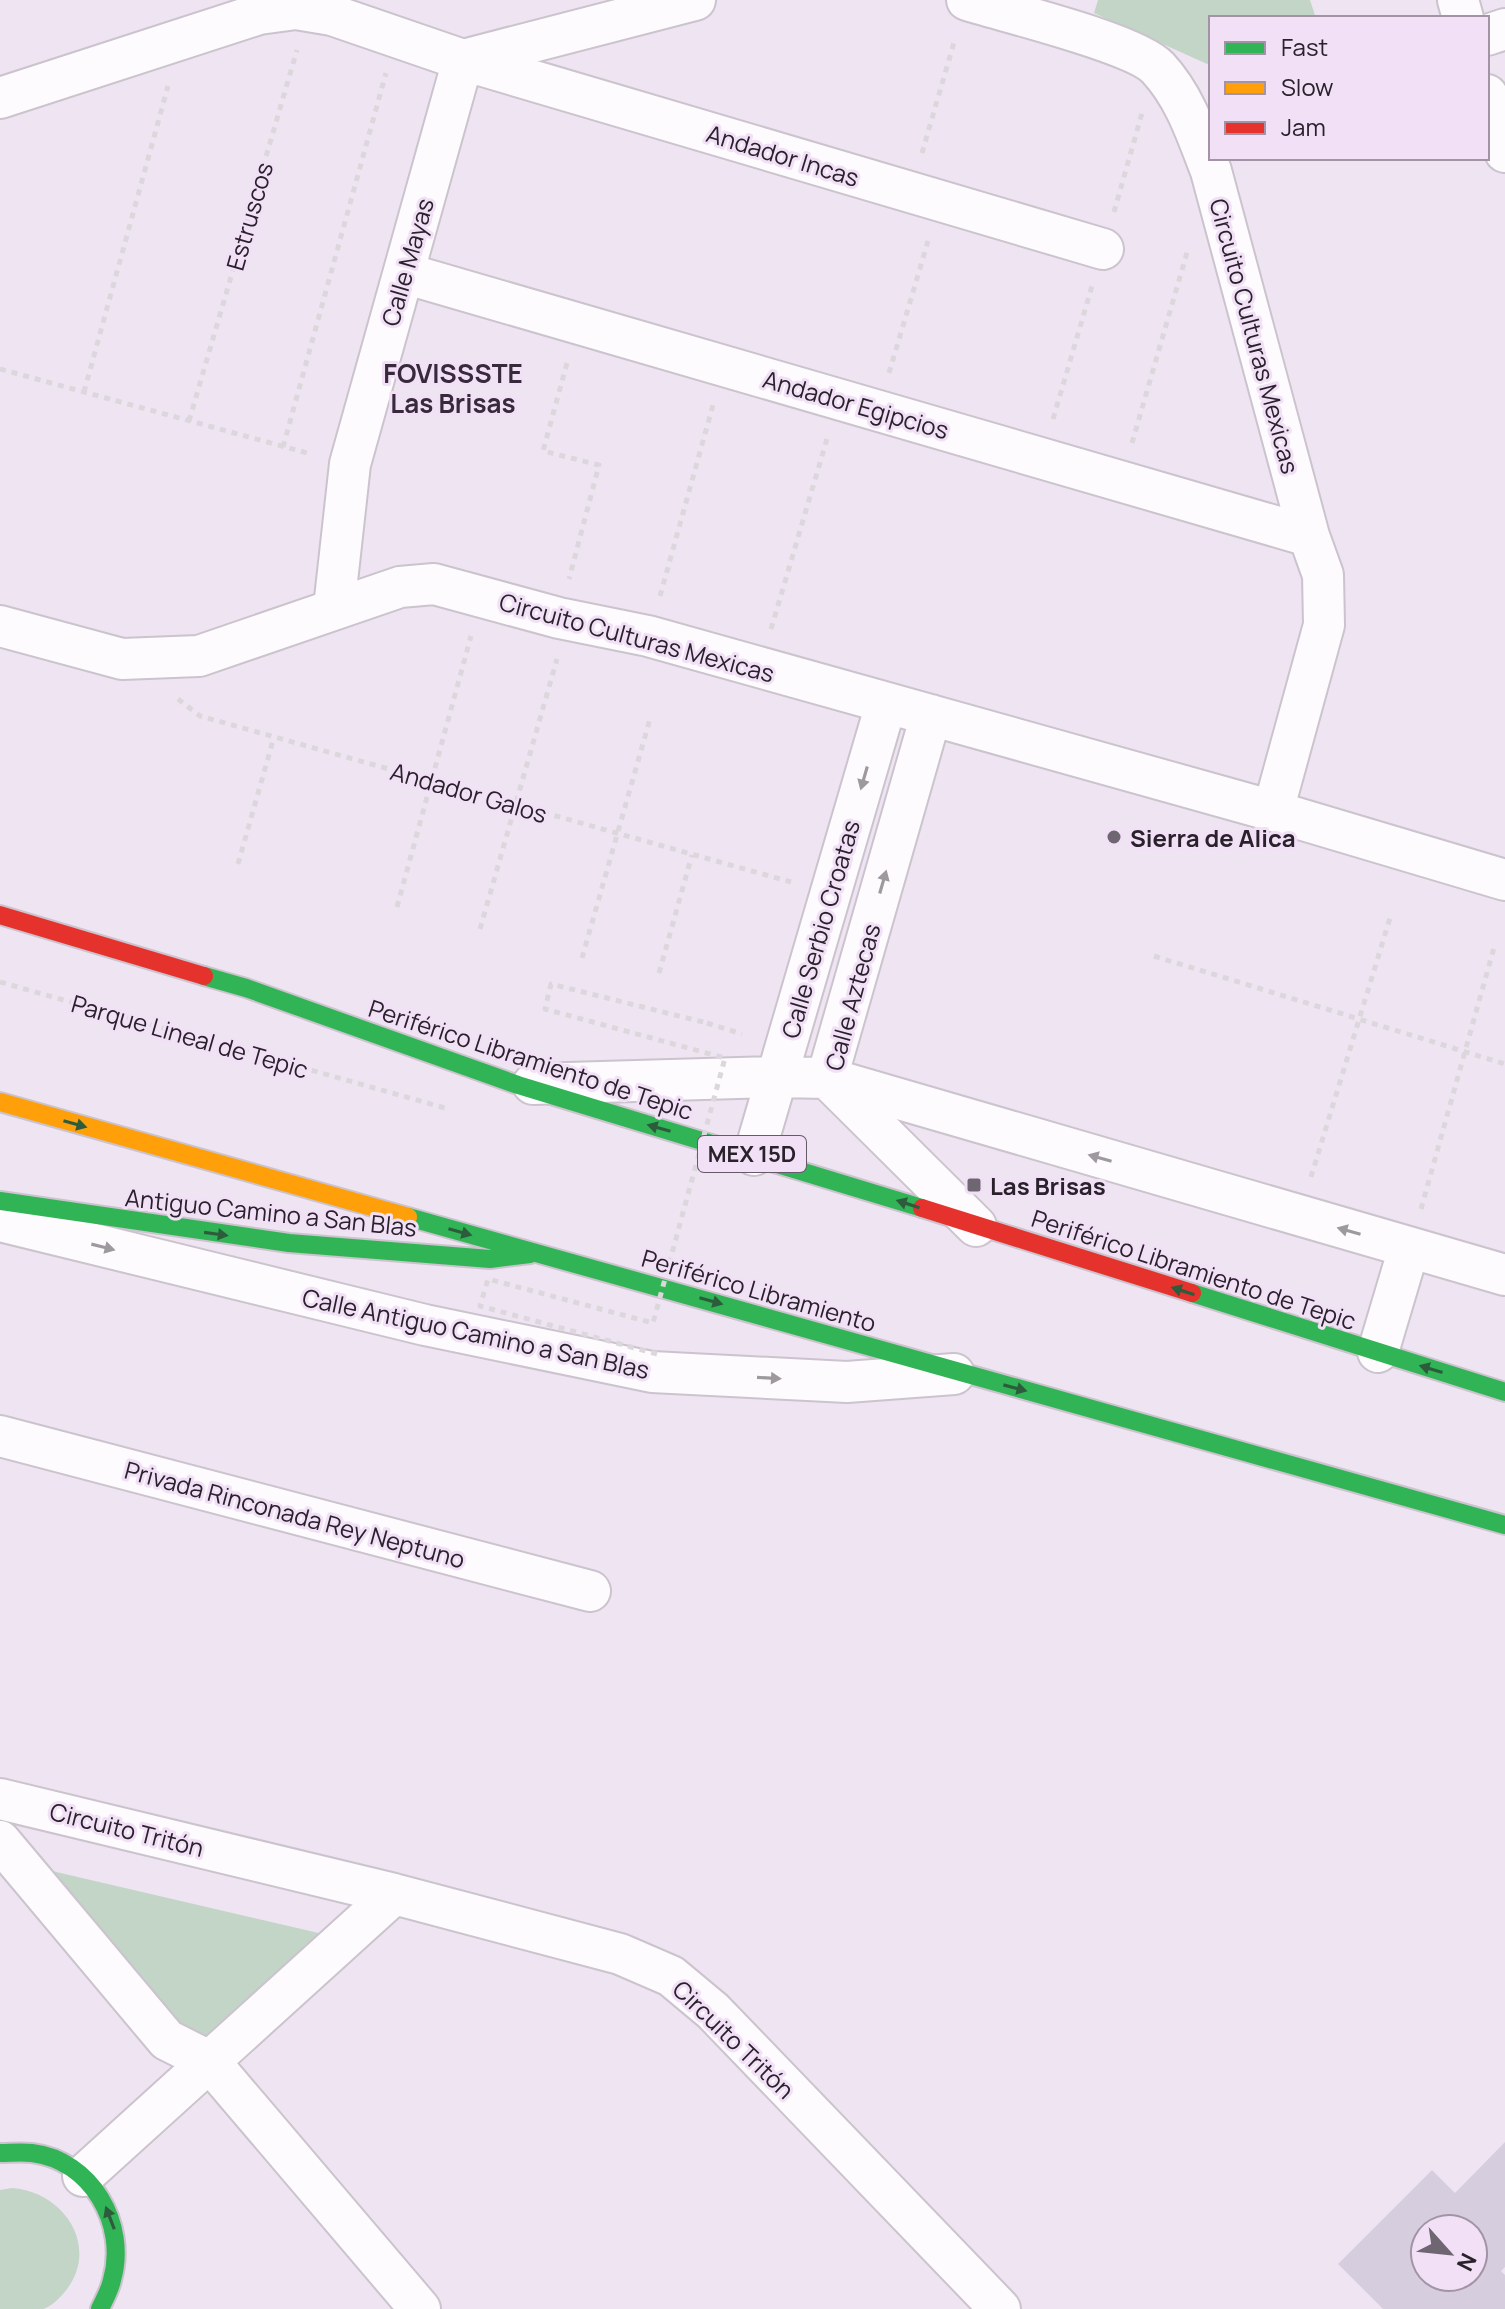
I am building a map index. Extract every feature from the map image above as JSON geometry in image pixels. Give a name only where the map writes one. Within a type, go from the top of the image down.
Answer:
[{"type":"main road","name":"Periférico Libramiento de Tepic","points":[[0,915],[246,988],[518,1085],[754,1155],[1505,1392]]},
{"type":"main road","name":"Periférico Libramiento","points":[[0,1102],[1505,1525]]},
{"type":"main road","name":"Antiguo Camino a San Blas","points":[[0,1201],[289,1243],[490,1259],[537,1253]]},
{"type":"main road","points":[[0,2153],[34,2153],[54,2158],[83,2176],[101,2196],[116,2234],[116,2264],[108,2304]]},
{"type":"street","points":[[0,98],[259,14],[296,9],[332,15],[463,60],[695,0]]},
{"type":"street","name":"Circuito Culturas Mexicas","points":[[962,15],[1130,50],[1156,65],[1177,91],[1211,171],[1309,536],[1323,575],[1324,625],[1273,811]]},
{"type":"street","name":"Andador Incas","points":[[463,60],[1103,249]]},
{"type":"street","name":"Calle Mayas","points":[[334,608],[350,464],[463,60]]},
{"type":"street","points":[[1489,101],[1505,152]]},
{"type":"street","name":"Andador Egipcios","points":[[404,273],[1309,536]]},
{"type":"street","name":"Circuito Culturas Mexicas","points":[[0,626],[122,659],[199,656],[400,587],[434,584],[563,618],[648,636],[1273,811],[1505,880]]},
{"type":"street","name":"Calle Serbio Croatas","points":[[754,1155],[886,704]]},
{"type":"street","name":"Calle Aztecas","points":[[931,715],[827,1078],[976,1226]]},
{"type":"street","points":[[518,1085],[827,1078],[1505,1275]]},
{"type":"street","name":"Calle Antiguo Camino a San Blas","points":[[0,1221],[425,1325],[652,1372],[847,1382],[961,1373]]},
{"type":"street","points":[[1378,1352],[1409,1248]]},
{"type":"street","name":"Privada Rinconada Rey Neptuno","points":[[0,1436],[590,1591]]},
{"type":"street","name":"Circuito Tritón","points":[[0,1799],[394,1894],[620,1954],[671,1976],[713,2011],[1000,2309]]},
{"type":"street","points":[[0,1841],[167,2040],[209,2061],[420,2309]]},
{"type":"street","points":[[83,2176],[394,1894]]},
{"type":"path","name":"Estruscos","points":[[189,421],[309,11]]},
{"type":"path","points":[[878,411],[962,15]]},
{"type":"path","points":[[283,447],[395,38]]},
{"type":"path","points":[[84,392],[181,39]]},
{"type":"path","points":[[1121,481],[1189,245]]},
{"type":"path","points":[[480,929],[563,618],[599,465],[543,451],[577,323]]},
{"type":"path","points":[[648,636],[724,366]]},
{"type":"path","points":[[0,369],[350,464]]},
{"type":"path","points":[[760,669],[838,399]]},
{"type":"path","points":[[397,907],[481,597]]},
{"type":"path","name":"Andador Galos","points":[[122,659],[200,716],[831,893]]},
{"type":"path","points":[[582,958],[650,719]]},
{"type":"path","points":[[238,864],[274,737]]},
{"type":"path","points":[[659,973],[692,855]]},
{"type":"path","points":[[1298,1216],[1390,918]]},
{"type":"path","points":[[1409,1248],[1495,944]]},
{"type":"path","points":[[1154,956],[1505,1064]]},
{"type":"path","name":"Parque Lineal de Tepic","points":[[0,982],[380,1090]]},
{"type":"path","points":[[657,1354],[480,1306],[488,1279],[653,1323],[725,1058],[545,1009],[551,984],[707,1023]]},
{"type":"green space","points":[[1098,0],[1310,0],[1315,16],[1209,16],[1207,64],[1094,13]]},
{"type":"green space","points":[[52,1871],[323,1934],[197,2044]]},
{"type":"green space","points":[[12,2188],[48,2200],[72,2226],[78,2242],[79,2259],[74,2277],[59,2299],[43,2309],[0,2309],[0,2190]]},
{"type":"building","points":[[1505,2142],[1505,2267],[1501,2271],[1505,2275],[1505,2309],[1383,2309],[1338,2264],[1432,2170],[1455,2193]]},
{"type":"traffic: fast","points":[[204,976],[246,988],[518,1085],[922,1208]]},
{"type":"traffic: fast","points":[[0,1201],[289,1243],[490,1259],[530,1254]]},
{"type":"traffic: fast","points":[[408,1217],[1505,1525]]},
{"type":"traffic: fast","points":[[1192,1293],[1505,1392]]},
{"type":"traffic: fast","points":[[0,2153],[32,2153],[53,2158],[72,2168],[100,2198],[115,2238],[116,2259],[111,2284],[100,2309]]},
{"type":"traffic: slow","points":[[0,1102],[408,1217]]},
{"type":"traffic: jam","points":[[0,915],[204,976]]},
{"type":"traffic: jam","points":[[922,1208],[1192,1293]]},
{"type":"place","name":"Sierra de Alica","points":[[1114,837]]},
{"type":"place","name":"Las Brisas","points":[[974,1185]]},
{"type":"district","name":"FOVISSSTE Las Brisas","points":[[453,388]]}]
